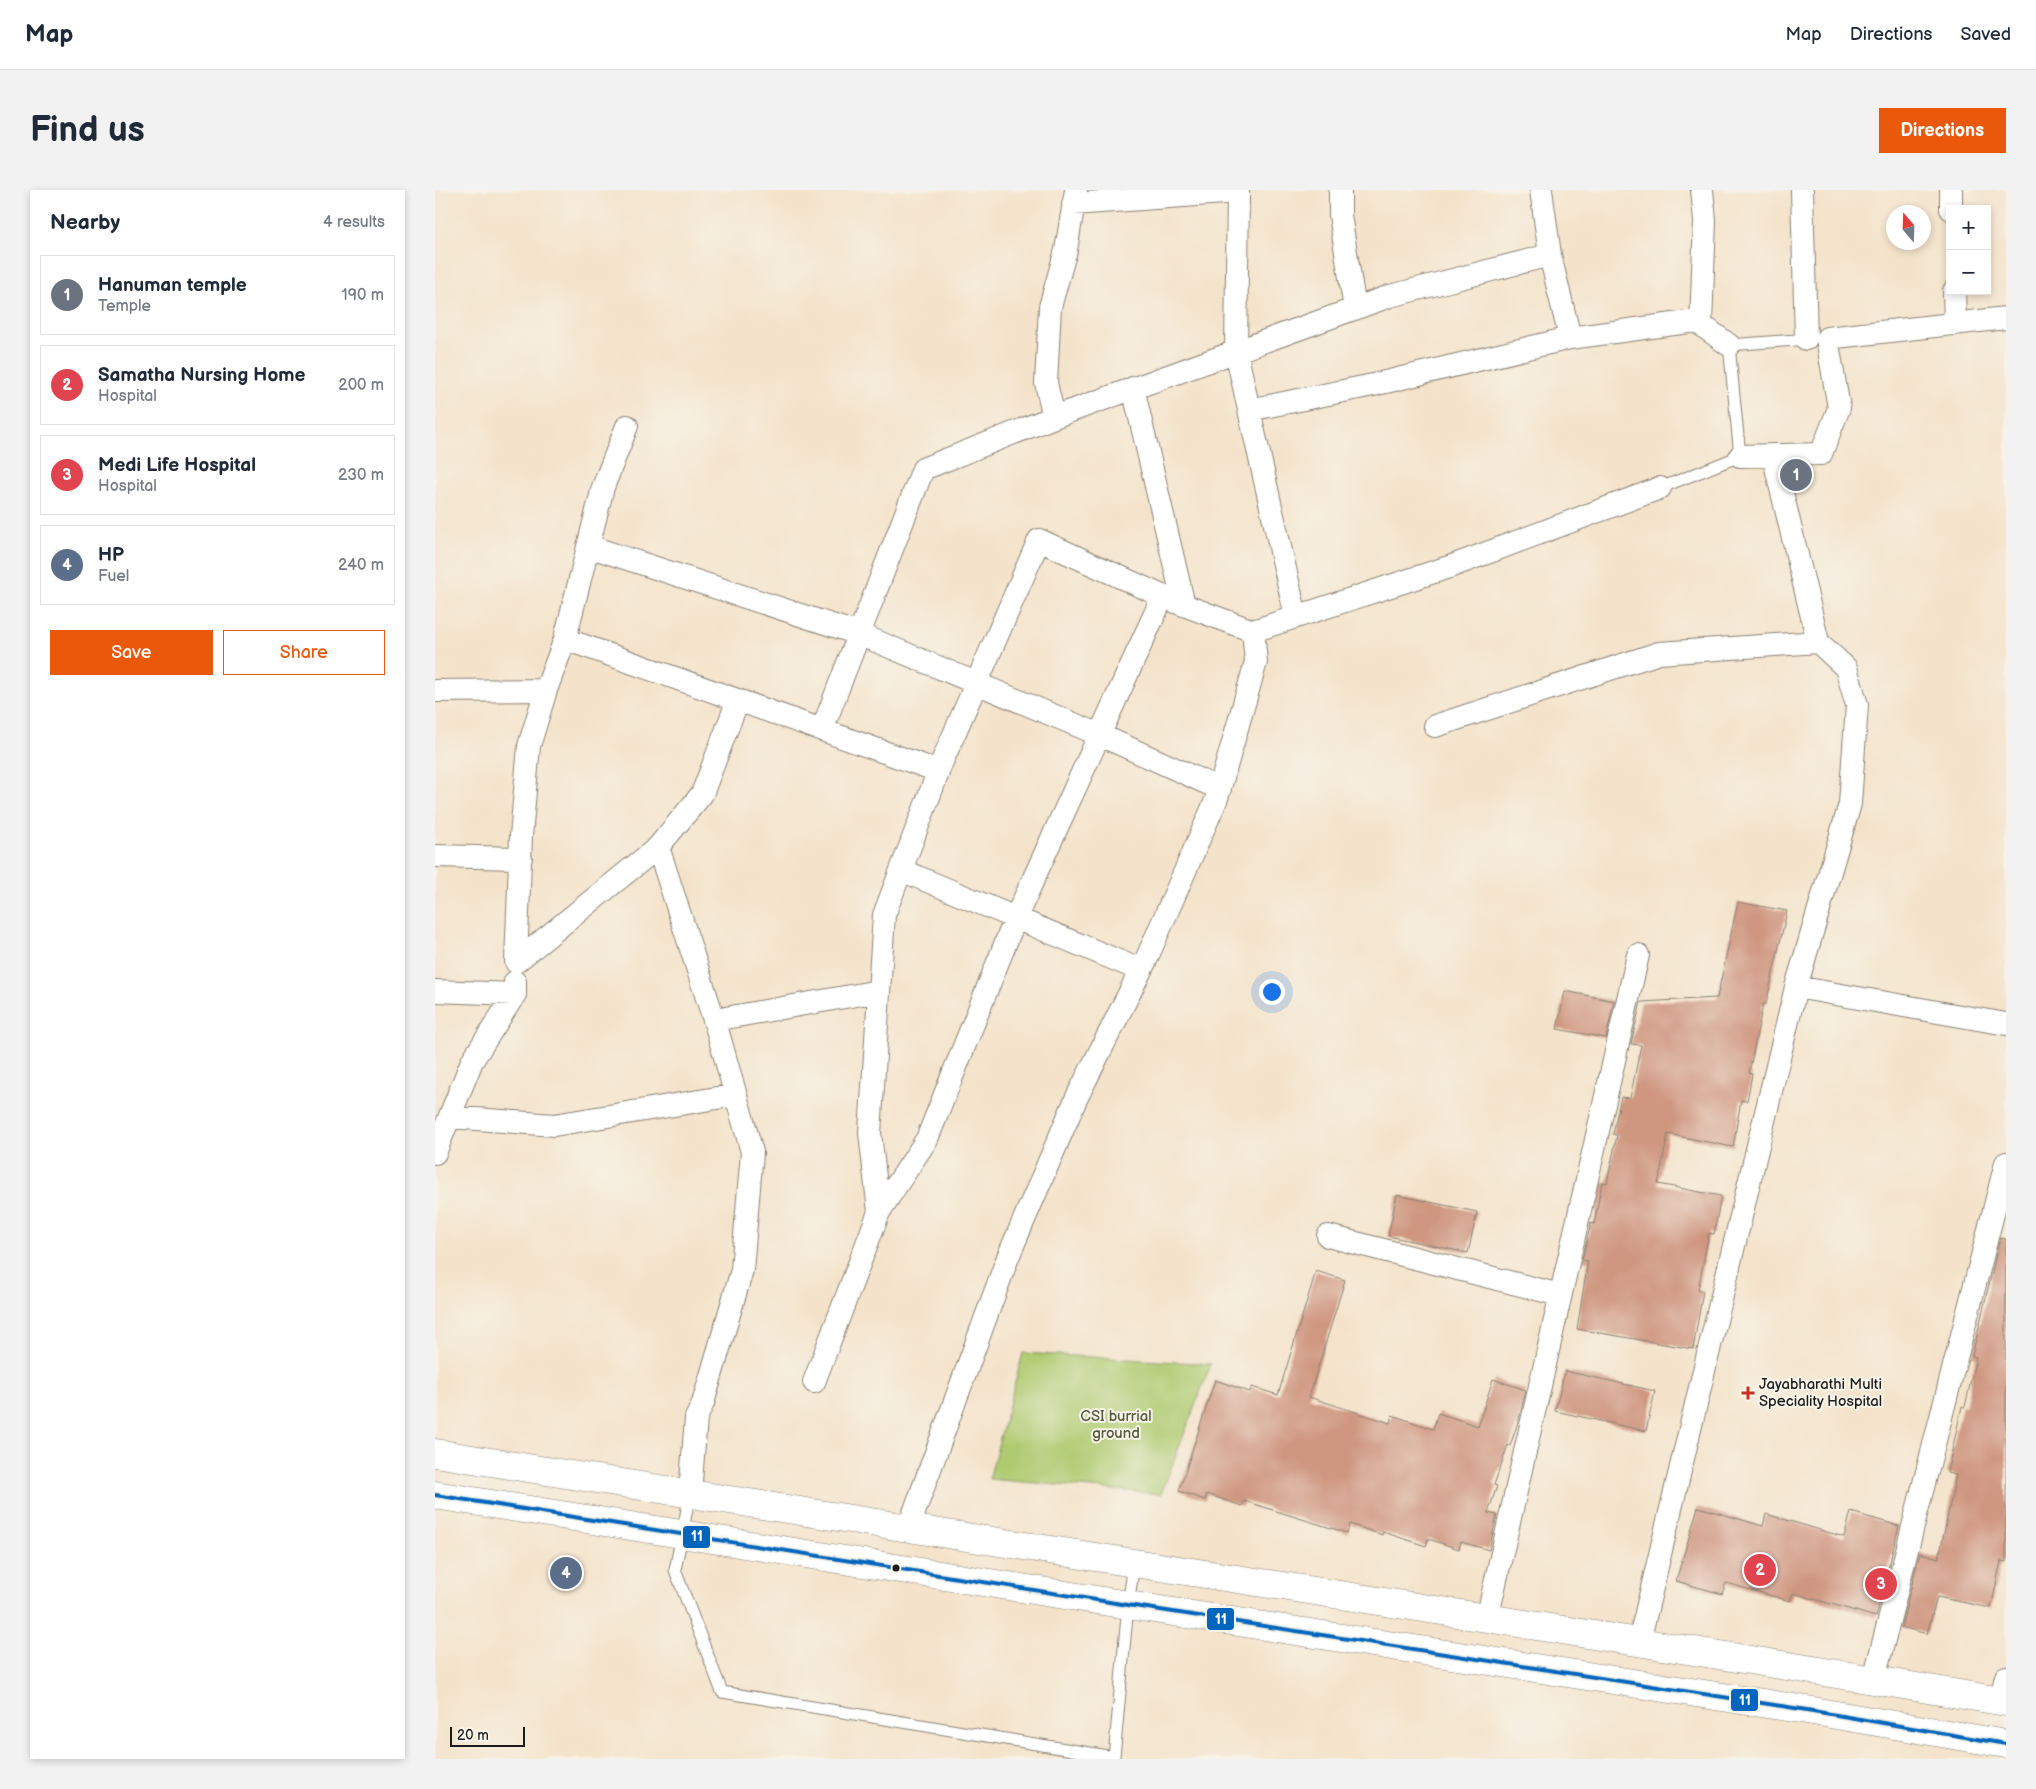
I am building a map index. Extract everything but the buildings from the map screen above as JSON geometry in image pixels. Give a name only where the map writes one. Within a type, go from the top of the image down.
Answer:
[{"type":"highway","points":[[435,1453],[908,1529],[1875,1679],[2004,1693]]},
{"type":"highway","points":[[435,1495],[1807,1710],[2006,1744]]},
{"type":"street","points":[[1340,190],[1340,215],[1355,309]]},
{"type":"street","points":[[1541,190],[1550,255],[1570,338]]},
{"type":"street","points":[[1701,324],[1705,220],[1703,190]]},
{"type":"street","points":[[1740,456],[1821,454],[1839,408],[1817,339],[1802,190]]},
{"type":"street","points":[[1951,190],[1951,205]]},
{"type":"street","points":[[1055,416],[1046,383],[1050,307],[1066,250],[1074,197],[1238,191],[1236,351],[1296,617]]},
{"type":"street","points":[[823,730],[923,469],[1055,416],[1390,296],[1550,255]]},
{"type":"street","points":[[1954,295],[1955,324]]},
{"type":"street","points":[[1817,339],[2006,318]]},
{"type":"street","points":[[1249,410],[1373,385],[1570,338],[1696,322],[1729,345]]},
{"type":"street","points":[[1133,388],[1185,605]]},
{"type":"street","points":[[435,1153],[472,1061],[515,994],[521,858],[529,746],[546,690],[565,639],[603,487],[627,426]]},
{"type":"street","points":[[1639,1642],[1796,987],[1850,804],[1857,705],[1846,668],[1818,642],[1773,455]]},
{"type":"street","points":[[879,1212],[870,1133],[884,915],[939,770],[1039,540],[1163,596],[1253,631],[1452,566],[1660,488]]},
{"type":"street","points":[[588,546],[859,634],[1100,735],[1220,789]]},
{"type":"street","points":[[814,1382],[879,1212],[927,1139],[1016,917],[1163,596]]},
{"type":"street","points":[[908,1529],[1008,1257],[1076,1099],[1140,970],[1220,789],[1256,662],[1253,631]]},
{"type":"street","points":[[565,639],[939,770]]},
{"type":"street","points":[[1435,726],[1659,653],[1818,642]]},
{"type":"street","points":[[435,691],[546,690]]},
{"type":"street","points":[[517,962],[658,847],[702,794],[738,700]]},
{"type":"street","points":[[658,847],[715,1020],[752,1152],[742,1270],[703,1403],[696,1418],[690,1494]]},
{"type":"street","points":[[435,856],[521,858]]},
{"type":"street","points":[[901,870],[1140,970]]},
{"type":"street","points":[[1487,1619],[1638,955]]},
{"type":"street","points":[[1796,987],[2006,1024]]},
{"type":"street","points":[[715,1020],[879,991]]},
{"type":"street","points":[[435,992],[515,994]]},
{"type":"street","points":[[449,1117],[554,1125],[735,1095]]},
{"type":"street","points":[[1875,1679],[2006,1164]]},
{"type":"street","points":[[1328,1236],[1560,1295]]},
{"type":"lane","points":[[1660,488],[1740,456],[1729,345],[1817,339]]},
{"type":"lane","points":[[690,1494],[684,1535],[675,1570],[722,1692],[1115,1758],[1128,1605],[1134,1564]]},
{"type":"green space","name":"CSI burrial ground","points":[[1023,1353],[1211,1364],[1161,1494],[989,1479]]},
{"type":"transit line","name":"11","points":[[435,1495],[1807,1710],[2006,1744]]},
{"type":"place","name":"Hanuman temple","points":[[1796,475]]},
{"type":"place","name":"Jayabharathi Multi Speciality Hospital","points":[[1748,1393]]},
{"type":"place","name":"Samatha Nursing Home","points":[[1760,1570]]},
{"type":"place","name":"HP","points":[[566,1573]]},
{"type":"place","name":"Medi Life Hospital","points":[[1881,1584]]}]
